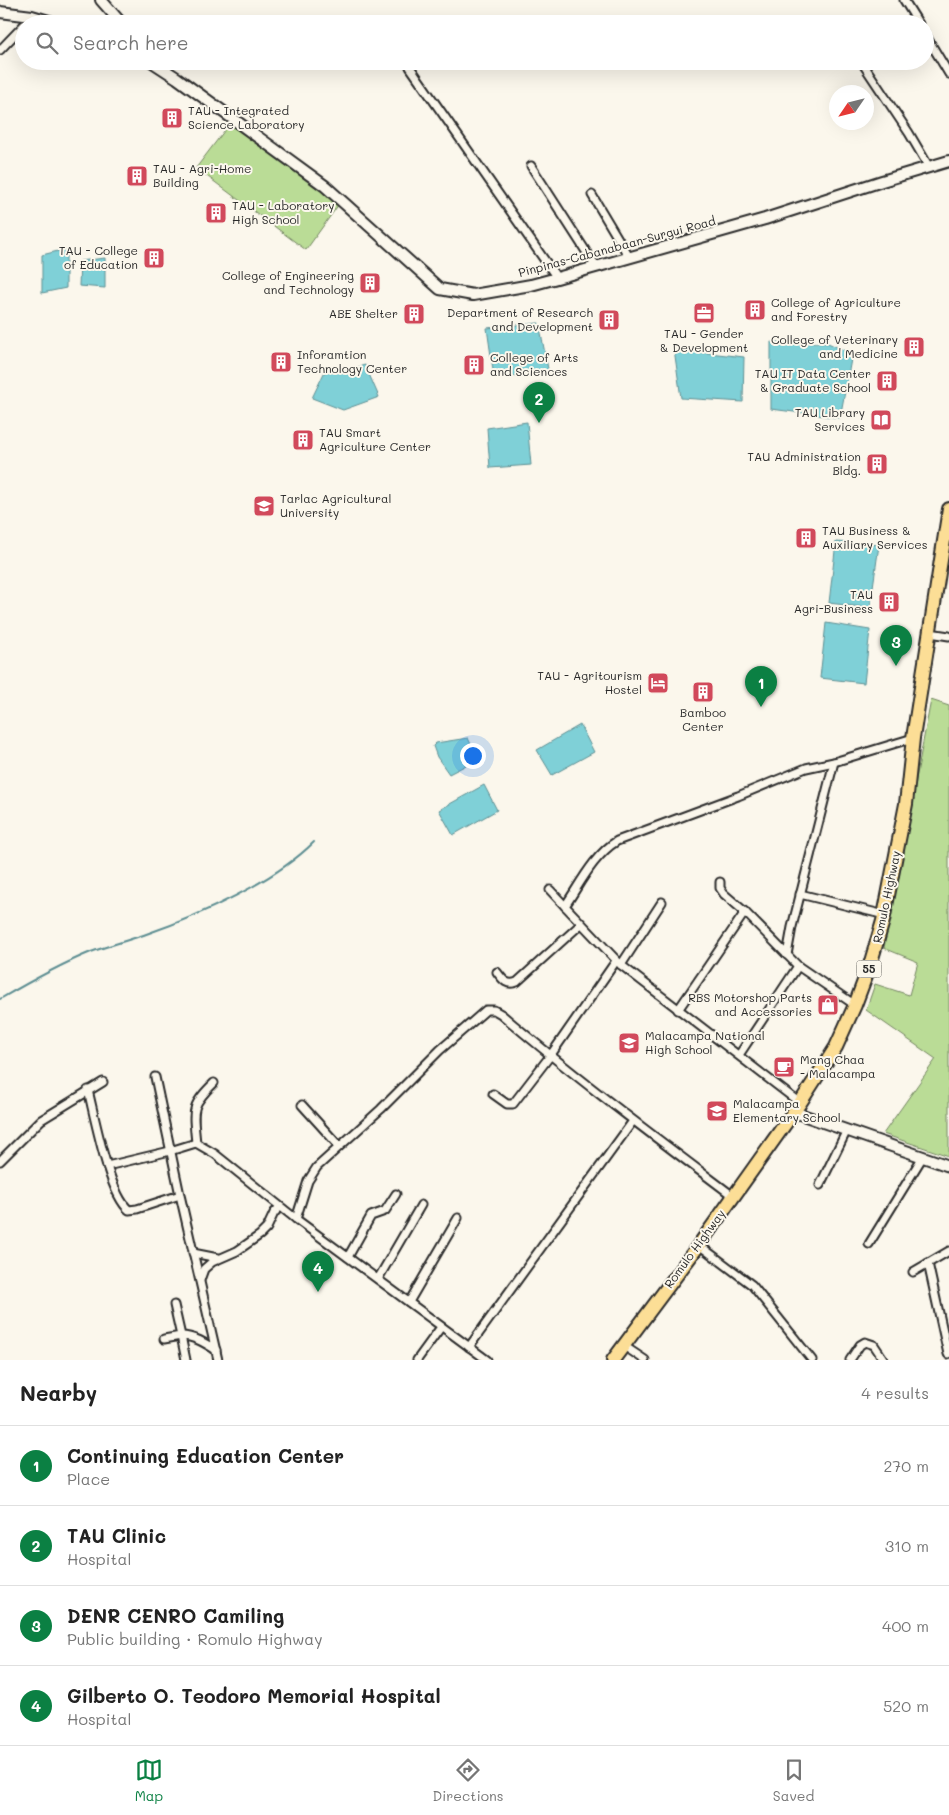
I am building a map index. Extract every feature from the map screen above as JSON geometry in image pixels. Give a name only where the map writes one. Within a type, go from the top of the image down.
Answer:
[{"type":"highway","name":"Romulo Highway","points":[[613,1360],[699,1245],[797,1108],[836,1047],[855,1005],[877,945],[885,915],[906,804],[913,738],[949,509]]},
{"type":"street","points":[[101,0],[114,15]]},
{"type":"street","points":[[904,0],[913,15]]},
{"type":"street","points":[[0,12],[15,18]]},
{"type":"street","points":[[0,50],[15,34]]},
{"type":"street","points":[[934,49],[949,74]]},
{"type":"street","name":"Pinpinas-Cabanabaan-Surgui Road","points":[[165,70],[326,186],[440,289],[473,295],[531,285],[558,278],[766,219],[949,161]]},
{"type":"street","points":[[412,70],[558,278]]},
{"type":"street","points":[[867,70],[929,167]]},
{"type":"street","points":[[531,166],[596,267]]},
{"type":"street","points":[[592,195],[630,257]]},
{"type":"street","points":[[930,633],[949,636]]},
{"type":"street","points":[[565,906],[606,847],[617,841],[738,796],[806,768],[834,762],[913,738]]},
{"type":"street","points":[[787,955],[800,894],[834,762]]},
{"type":"street","points":[[720,882],[720,888],[724,894],[745,912],[798,966],[855,1005]]},
{"type":"street","points":[[550,890],[618,963],[739,1055],[797,1108],[847,1130],[949,1166]]},
{"type":"street","points":[[800,894],[885,915]]},
{"type":"street","points":[[493,1094],[506,1104],[513,1104],[662,902]]},
{"type":"street","points":[[678,1010],[745,912]]},
{"type":"street","points":[[497,972],[509,984],[517,982],[581,924]]},
{"type":"street","points":[[739,1055],[798,966]]},
{"type":"street","points":[[296,1219],[308,1180],[317,1167],[381,1109],[440,1050],[486,1010],[494,1010],[501,1014],[550,1056],[633,1121],[734,1196]]},
{"type":"street","points":[[155,1077],[218,1360]]},
{"type":"street","points":[[0,1162],[41,1120],[103,1082]]},
{"type":"street","points":[[196,1143],[194,1108],[199,1097],[214,1082]]},
{"type":"street","points":[[88,1090],[107,1166],[122,1205],[129,1210],[137,1210],[180,1195]]},
{"type":"street","points":[[302,1105],[339,1146]]},
{"type":"street","points":[[469,1347],[633,1121]]},
{"type":"street","points":[[820,1185],[847,1130]]},
{"type":"street","points":[[107,1166],[196,1143],[215,1154],[280,1207],[487,1360]]},
{"type":"street","points":[[868,1244],[922,1158]]},
{"type":"street","points":[[348,1257],[371,1216],[386,1211],[396,1194]]},
{"type":"street","points":[[378,1279],[420,1205]]},
{"type":"street","points":[[200,1280],[204,1269],[218,1258],[237,1251],[260,1235],[267,1228],[274,1213],[280,1207]]},
{"type":"street","points":[[409,1302],[458,1218]]},
{"type":"street","points":[[699,1245],[752,1285],[812,1360]]},
{"type":"street","points":[[913,1272],[949,1251]]},
{"type":"street","points":[[193,1253],[218,1258]]},
{"type":"street","points":[[928,1263],[948,1354]]},
{"type":"street","points":[[174,1305],[186,1360]]},
{"type":"street","points":[[417,1360],[441,1327]]},
{"type":"street","points":[[164,1339],[190,1336],[216,1350]]},
{"type":"street","points":[[850,1360],[860,1345],[865,1342],[874,1345],[884,1360]]},
{"type":"street","points":[[624,1346],[645,1360]]},
{"type":"green space","points":[[231,122],[339,204],[306,250],[196,168]]},
{"type":"green space","points":[[931,700],[949,706],[949,1156],[883,1134],[936,1059],[866,1010],[875,984],[909,995],[918,962],[884,948]]},
{"type":"water","points":[[66,249],[66,288],[42,293],[42,255]]},
{"type":"water","points":[[105,258],[105,288],[79,286],[80,261]]},
{"type":"water","points":[[539,323],[549,374],[494,377],[487,328]]},
{"type":"water","points":[[771,342],[828,343],[852,354],[840,418],[771,409]]},
{"type":"water","points":[[674,349],[744,357],[743,402],[681,398]]},
{"type":"water","points":[[365,365],[379,397],[343,410],[312,398],[325,371],[347,370]]},
{"type":"water","points":[[527,422],[531,465],[490,468],[487,428]]},
{"type":"water","points":[[836,542],[879,545],[870,608],[829,603]]},
{"type":"water","points":[[826,623],[870,630],[864,683],[820,678]]},
{"type":"water","points":[[580,725],[594,752],[552,775],[537,750]]},
{"type":"water","points":[[468,738],[478,759],[449,774],[437,757],[433,746],[436,743]]},
{"type":"water","points":[[484,785],[497,810],[453,835],[439,810]]},
{"type":"waterway","points":[[0,999],[79,957],[98,949],[142,936],[214,907],[279,870],[314,842]]},
{"type":"place","name":"TAU - Integrated Science Laboratory","points":[[172,118]]},
{"type":"place","name":"TAU - Agri-Home Building","points":[[137,176]]},
{"type":"place","name":"TAU - Laboratory High School","points":[[216,213]]},
{"type":"place","name":"TAU - College of Education","points":[[154,258]]},
{"type":"place","name":"College of Engineering and Technology","points":[[370,283]]},
{"type":"place","name":"College of Agriculture and Forestry","points":[[755,310]]},
{"type":"place","name":"TAU - Gender & Development","points":[[704,313]]},
{"type":"place","name":"ABE Shelter","points":[[414,314]]},
{"type":"place","name":"Department of Research and Development","points":[[609,320]]},
{"type":"place","name":"College of Veterinary and Medicine","points":[[914,347]]},
{"type":"place","name":"Inforamtion Technology Center","points":[[281,362]]},
{"type":"place","name":"College of Arts and Sciences","points":[[474,365]]},
{"type":"place","name":"TAU IT Data Center & Graduate School","points":[[887,381]]},
{"type":"place","name":"TAU Library Services","points":[[881,420]]},
{"type":"place","name":"TAU Clinic","points":[[539,423]]},
{"type":"place","name":"TAU Smart Agriculture Center","points":[[303,440]]},
{"type":"place","name":"TAU Administration Bldg.","points":[[877,464]]},
{"type":"place","name":"Tarlac Agricultural University","points":[[264,506]]},
{"type":"place","name":"TAU Business & Auxiliary Services","points":[[806,538]]},
{"type":"place","name":"TAU Agri-Business","points":[[889,602]]},
{"type":"place","name":"DENR CENRO Camiling","points":[[896,666]]},
{"type":"place","name":"TAU - Agritourism Hostel","points":[[658,683]]},
{"type":"place","name":"Bamboo Center","points":[[703,692]]},
{"type":"place","name":"Continuing Education Center","points":[[761,707]]},
{"type":"place","name":"RBS Motorshop Parts and Accessories","points":[[828,1005]]},
{"type":"place","name":"Malacampa National High School","points":[[629,1043]]},
{"type":"place","name":"Mang Chaa - Malacampa","points":[[784,1067]]},
{"type":"place","name":"Malacampa Elementary School","points":[[717,1111]]},
{"type":"place","name":"Gilberto O. Teodoro Memorial Hospital","points":[[318,1292]]}]
